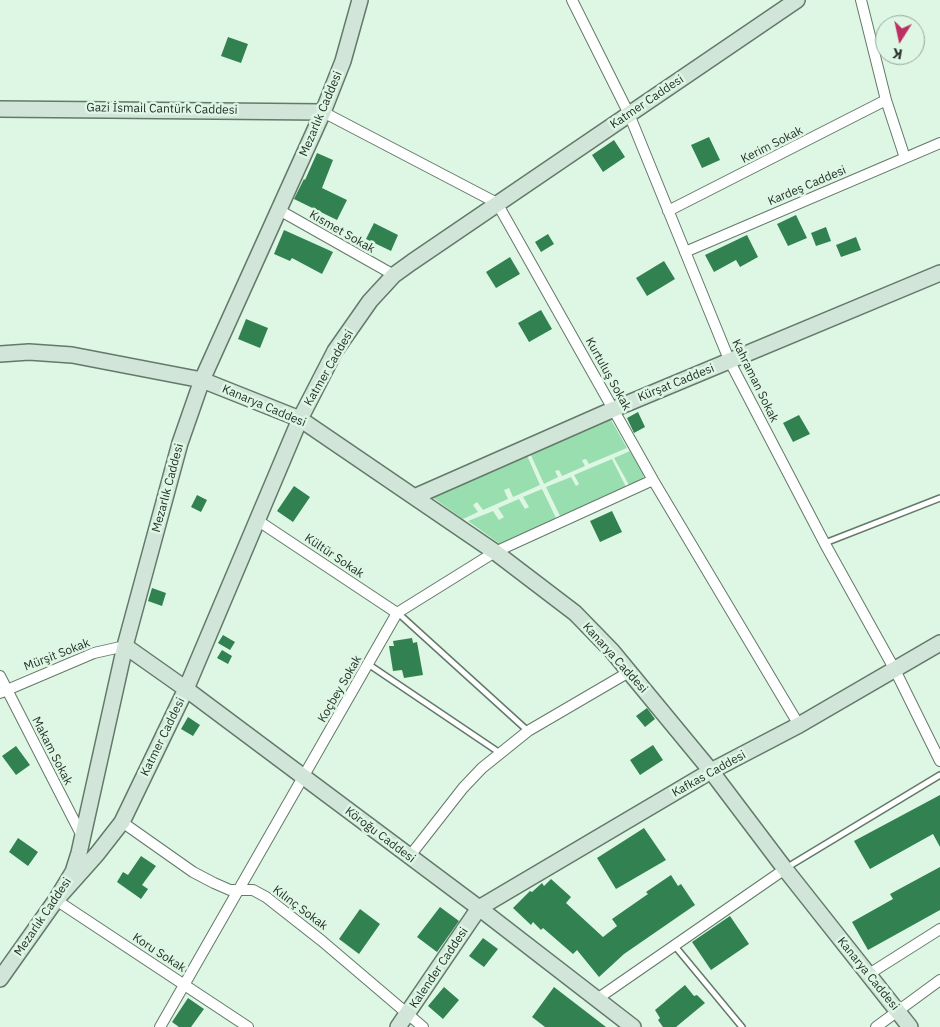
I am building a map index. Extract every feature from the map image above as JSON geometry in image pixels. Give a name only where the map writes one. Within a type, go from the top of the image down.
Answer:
[{"type":"street","name":"Mezarlık Caddesi","points":[[0,979],[56,900],[73,872],[83,838],[125,646],[180,443],[202,380],[324,112],[343,61],[360,0]]},
{"type":"street","name":"Kahraman Sokak","points":[[572,0],[629,114],[730,362],[824,544],[895,670],[940,761]]},
{"type":"street","name":"Katmer Caddesi","points":[[56,900],[97,854],[122,822],[186,689],[300,419],[335,351],[370,301],[394,275],[497,202],[797,0]]},
{"type":"street","points":[[862,0],[886,100],[905,158]]},
{"type":"street","name":"Kerim Sokak","points":[[668,211],[886,100]]},
{"type":"street","name":"Gazi İsmail Cantürk Caddesi","points":[[0,109],[324,112]]},
{"type":"street","points":[[324,112],[497,202]]},
{"type":"street","name":"Kardeş Caddesi","points":[[685,252],[940,143]]},
{"type":"street","name":"Kurtuluş Sokak","points":[[497,202],[653,480],[799,725]]},
{"type":"street","name":"Kısmet Sokak","points":[[279,210],[394,275]]},
{"type":"street","name":"Kürşat Caddesi","points":[[414,497],[614,409],[940,273]]},
{"type":"street","name":"Kanarya Caddesi","points":[[0,354],[29,352],[72,355],[202,380],[300,419],[496,552],[575,613],[596,633],[712,771],[784,869],[910,1027]]},
{"type":"street","name":"Koçbey Sokak","points":[[160,1027],[186,985],[397,613],[496,552],[653,480]]},
{"type":"street","name":"Kültür Sokak","points":[[258,520],[397,613]]},
{"type":"street","name":"Kafkas Caddesi","points":[[479,908],[712,771],[799,725],[940,644]]},
{"type":"street","name":"Köroğu Caddesi","points":[[125,646],[186,689],[479,908],[633,1027]]},
{"type":"street","name":"Mürşit Sokak","points":[[3,691],[94,653],[125,646]]},
{"type":"street","points":[[409,857],[463,788],[500,754],[528,731],[629,672]]},
{"type":"street","name":"Makam Sokak","points":[[0,676],[3,691],[83,838]]},
{"type":"street","name":"Kılınç Sokak","points":[[122,822],[193,872],[214,883],[230,890],[252,890],[266,897],[322,941],[423,1027]]},
{"type":"street","points":[[597,999],[784,869]]},
{"type":"street","name":"Koru Sokak","points":[[56,900],[248,1027]]},
{"type":"street","name":"Kalender Caddesi","points":[[398,1027],[408,1015],[479,908]]},
{"type":"street","points":[[868,974],[940,929]]},
{"type":"street","points":[[876,1027],[899,1012],[940,980]]},
{"type":"lane","points":[[824,544],[940,498]]},
{"type":"lane","points":[[397,613],[528,731]]},
{"type":"lane","points":[[368,664],[500,754]]},
{"type":"lane","points":[[784,869],[940,775]]},
{"type":"lane","points":[[674,946],[742,1027]]},
{"type":"green space","points":[[610,418],[627,448],[589,464],[586,459],[582,460],[585,466],[562,476],[559,470],[555,471],[558,477],[544,484],[529,451]]},
{"type":"green space","points":[[630,451],[644,475],[643,479],[629,485],[614,458]]},
{"type":"green space","points":[[526,453],[540,485],[513,497],[509,488],[504,490],[508,499],[483,510],[477,502],[473,505],[478,512],[463,519],[432,497]]},
{"type":"green space","points":[[612,459],[626,487],[560,516],[546,487],[571,477],[576,486],[579,484],[574,475]]},
{"type":"green space","points":[[542,489],[556,518],[500,544],[468,521],[493,511],[499,520],[504,517],[498,508],[519,499],[525,509],[529,507],[523,497]]},
{"type":"building","points":[[228,37],[248,44],[241,63],[221,56]]},
{"type":"building","points":[[709,137],[720,160],[702,168],[691,145]]},
{"type":"building","points":[[614,140],[625,157],[603,172],[592,155]]},
{"type":"building","points":[[317,153],[333,160],[322,188],[347,200],[337,220],[294,199]]},
{"type":"building","points":[[796,215],[807,238],[788,246],[777,224]]},
{"type":"building","points":[[374,223],[398,235],[391,251],[366,239]]},
{"type":"building","points":[[826,227],[831,241],[816,246],[811,233]]},
{"type":"building","points":[[284,230],[333,252],[322,274],[292,258],[290,261],[274,254]]},
{"type":"building","points":[[548,234],[554,244],[541,252],[535,242]]},
{"type":"building","points":[[747,235],[758,257],[740,267],[736,260],[714,272],[705,255]]},
{"type":"building","points":[[856,237],[861,250],[841,257],[836,245]]},
{"type":"building","points":[[510,257],[520,274],[496,288],[486,272]]},
{"type":"building","points":[[664,261],[675,279],[647,296],[636,278]]},
{"type":"building","points":[[541,310],[552,329],[529,342],[518,323]]},
{"type":"building","points":[[246,319],[268,328],[260,348],[238,339]]},
{"type":"building","points":[[638,412],[645,427],[634,433],[627,418]]},
{"type":"building","points":[[799,415],[810,434],[793,442],[783,423]]},
{"type":"building","points":[[294,486],[310,497],[293,522],[277,511]]},
{"type":"building","points":[[197,495],[207,500],[201,512],[191,507]]},
{"type":"building","points":[[612,511],[622,532],[600,542],[590,521]]},
{"type":"building","points":[[152,588],[166,593],[162,606],[148,601]]},
{"type":"building","points":[[223,635],[235,642],[230,650],[218,643]]},
{"type":"building","points":[[412,638],[413,643],[417,642],[423,675],[404,678],[402,670],[393,671],[389,646],[394,646],[393,641]]},
{"type":"building","points":[[222,650],[232,656],[228,664],[217,658]]},
{"type":"building","points":[[647,708],[655,719],[645,727],[636,716]]},
{"type":"building","points":[[188,717],[200,725],[193,736],[181,729]]},
{"type":"building","points":[[653,745],[663,760],[640,775],[630,760]]},
{"type":"building","points":[[16,746],[30,765],[16,775],[2,756]]},
{"type":"building","points":[[940,795],[940,847],[933,834],[870,869],[854,841]]},
{"type":"building","points":[[644,828],[666,860],[616,889],[597,858]]},
{"type":"building","points":[[18,838],[38,852],[28,866],[9,852]]},
{"type":"building","points":[[141,856],[156,866],[142,885],[148,889],[141,899],[117,882],[123,872],[128,875]]},
{"type":"building","points":[[940,867],[940,910],[868,950],[852,922],[893,899],[890,894]]},
{"type":"building","points":[[671,875],[678,886],[681,884],[695,905],[624,954],[599,977],[577,950],[573,954],[543,928],[541,930],[533,922],[531,925],[513,908],[530,891],[532,892],[542,883],[544,886],[551,879],[571,897],[566,903],[603,937],[617,926],[612,919]]},
{"type":"building","points":[[440,907],[459,921],[437,952],[417,937]]},
{"type":"building","points":[[360,909],[380,924],[359,954],[339,939]]},
{"type":"building","points":[[730,916],[749,944],[711,970],[692,942]]},
{"type":"building","points":[[483,938],[498,949],[484,967],[469,956]]},
{"type":"building","points":[[685,985],[694,996],[697,995],[705,1003],[676,1027],[663,1027],[658,1020],[660,1018],[655,1010]]},
{"type":"building","points":[[444,987],[459,1000],[443,1019],[428,1006]]},
{"type":"building","points":[[554,987],[606,1027],[545,1027],[532,1017]]},
{"type":"building","points":[[188,998],[204,1009],[191,1027],[179,1027],[172,1022]]}]
